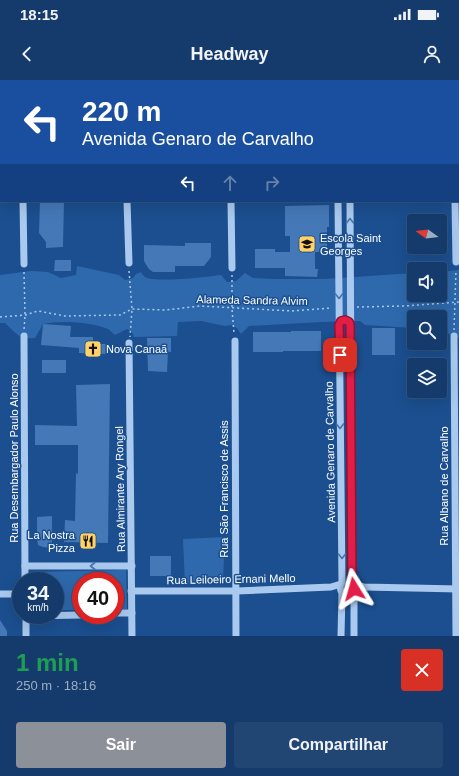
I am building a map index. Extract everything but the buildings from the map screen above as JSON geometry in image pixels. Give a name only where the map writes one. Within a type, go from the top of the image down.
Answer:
[{"type":"street","points":[[23,202],[24,264]]},
{"type":"street","points":[[127,202],[129,263]]},
{"type":"street","points":[[231,202],[232,268]]},
{"type":"street","name":"Avenida Genaro de Carvalho","points":[[338,202],[341,636]]},
{"type":"street","name":"Avenida Genaro de Carvalho","points":[[350,202],[354,636]]},
{"type":"street","points":[[455,202],[456,262]]},
{"type":"street","points":[[339,280],[340,282],[346,282],[349,281],[350,278]]},
{"type":"street","points":[[339,325],[341,321],[345,320],[350,324]]},
{"type":"street","name":"Rua Desembargador Paulo Alonso","points":[[24,336],[25,572]]},
{"type":"street","name":"Rua Albano de Carvalho","points":[[454,336],[457,590],[456,636]]},
{"type":"street","name":"Rua São Francisco de Assis","points":[[235,341],[236,636]]},
{"type":"street","name":"Rua Almirante Ary Rongel","points":[[129,342],[132,636]]},
{"type":"street","points":[[25,566],[132,566]]},
{"type":"street","points":[[345,580],[349,580],[353,586],[351,594],[348,595],[345,595],[341,587],[345,580]]},
{"type":"street","points":[[353,586],[457,590]]},
{"type":"street","name":"Rua Leiloeiro Ernani Mello","points":[[131,591],[236,592],[341,587]]},
{"type":"street","points":[[0,594],[12,594]]},
{"type":"street","points":[[124,613],[132,613]]},
{"type":"street","points":[[26,624],[26,636]]},
{"type":"path","points":[[454,336],[456,262]]},
{"type":"path","points":[[129,263],[132,309],[129,342]]},
{"type":"path","points":[[24,264],[24,336]]},
{"type":"path","points":[[232,268],[232,308],[235,341]]},
{"type":"path","points":[[350,307],[404,306],[459,302]]},
{"type":"path","name":"Alameda Sandra Alvim","points":[[0,317],[25,315],[38,311],[64,316],[120,315],[132,309],[166,310],[200,306],[292,311],[339,307]]},
{"type":"shaded area","points":[[77,266],[119,275],[125,280],[133,278],[136,274],[141,272],[145,277],[159,280],[221,275],[227,282],[236,281],[245,273],[253,278],[273,279],[324,279],[407,273],[407,302],[447,302],[447,271],[459,270],[459,338],[450,335],[447,332],[447,310],[407,310],[407,328],[365,325],[360,321],[322,322],[249,326],[241,334],[237,328],[231,325],[225,326],[201,321],[178,322],[177,336],[134,337],[132,332],[127,329],[115,335],[108,329],[101,327],[85,323],[66,322],[43,324],[35,338],[25,338],[15,333],[5,323],[0,323],[0,275],[31,271],[48,272],[61,278],[76,275]]},
{"type":"shaded area","points":[[225,537],[223,579],[185,585],[183,539]]},
{"type":"shaded area","points":[[126,570],[127,609],[124,609],[124,572],[72,572],[72,610],[64,610],[64,572],[32,572]]},
{"type":"place","name":"Escola Saint Georges","points":[[307,244]]},
{"type":"place","name":"Nova Canaã","points":[[93,349]]},
{"type":"place","name":"La Nostra Pizza","points":[[88,541]]},
{"type":"route","points":[[340,355],[339,325],[341,321],[345,320],[350,324],[352,582],[355,587],[354,589]]}]
